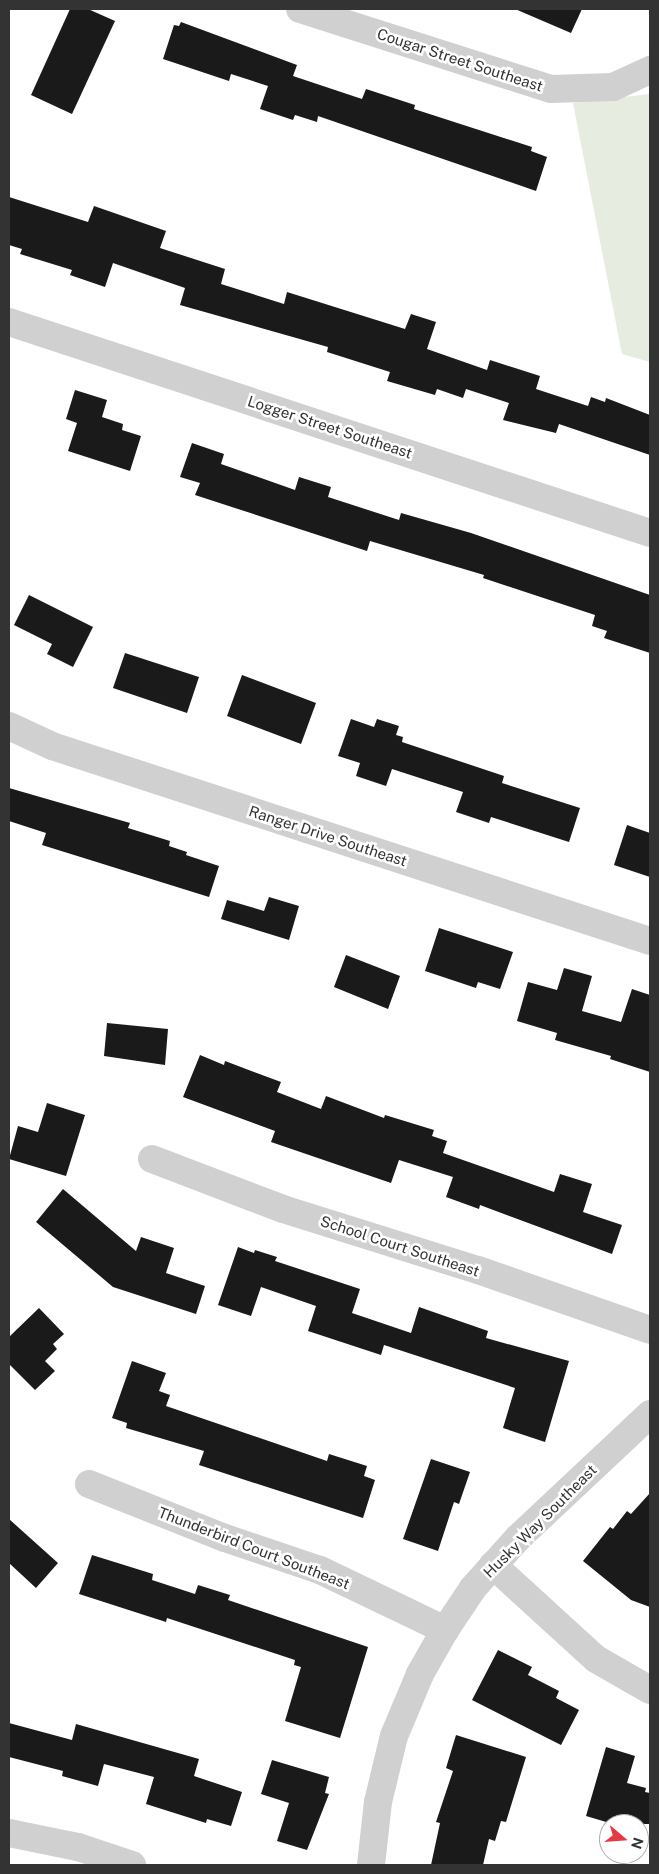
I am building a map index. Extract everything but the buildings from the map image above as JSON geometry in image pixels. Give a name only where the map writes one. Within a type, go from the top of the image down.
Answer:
[{"type":"street","name":"Cougar Street Southeast","points":[[300,9],[551,89],[613,87],[650,70]]},
{"type":"street","name":"Logger Street Southeast","points":[[9,322],[650,532]]},
{"type":"street","name":"Ranger Drive Southeast","points":[[9,726],[52,746],[650,940]]},
{"type":"street","name":"School Court Southeast","points":[[152,1159],[283,1209],[478,1270],[650,1330]]},
{"type":"street","name":"Husky Way Southeast","points":[[371,1865],[378,1802],[394,1736],[420,1674],[445,1630],[493,1565],[650,1414]]},
{"type":"street","name":"Thunderbird Court Southeast","points":[[89,1484],[225,1538],[320,1570],[445,1630]]},
{"type":"street","points":[[493,1565],[596,1659],[650,1690]]},
{"type":"street","points":[[9,1834],[78,1846],[132,1865]]},
{"type":"shaded area","points":[[650,94],[650,362],[622,354],[573,103]]}]
